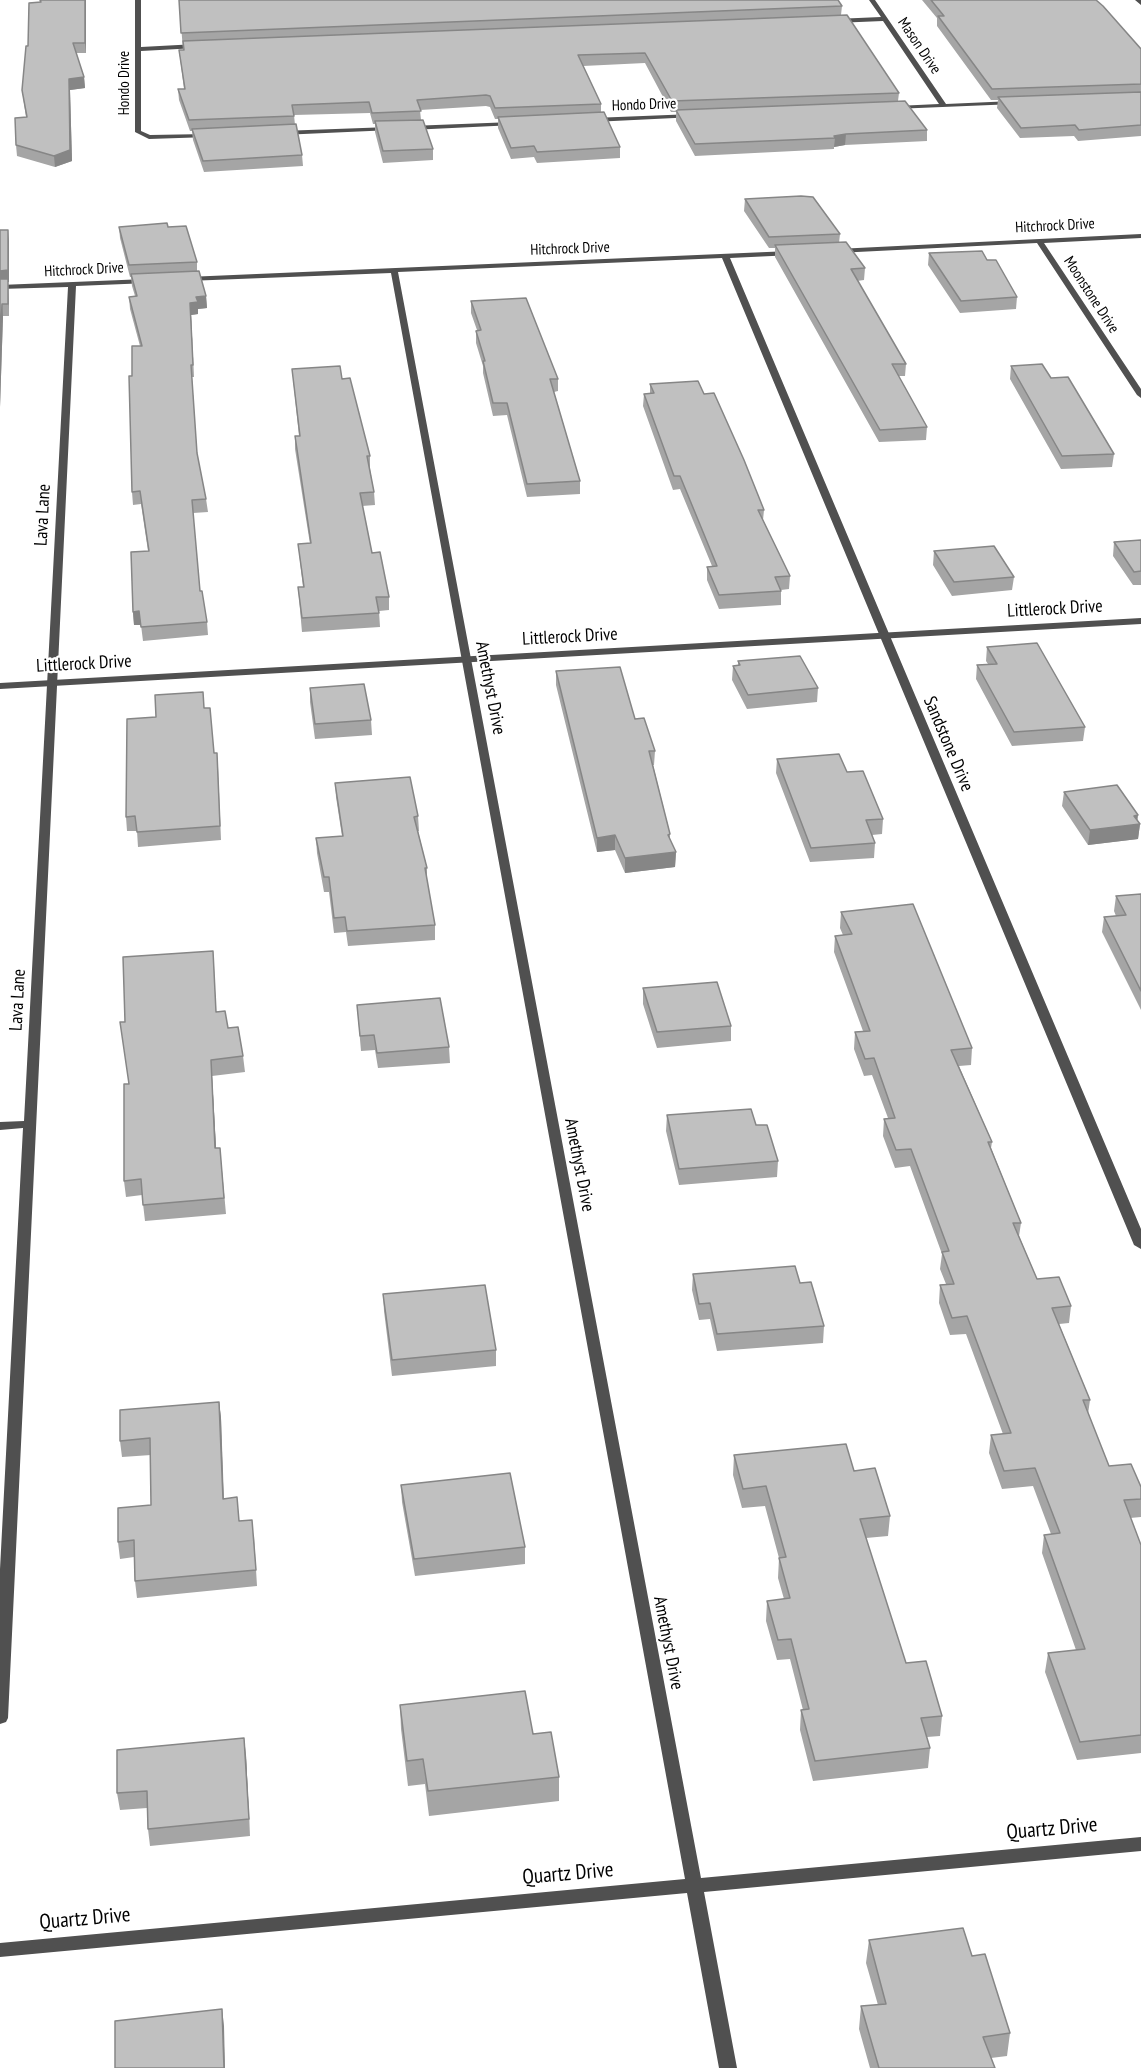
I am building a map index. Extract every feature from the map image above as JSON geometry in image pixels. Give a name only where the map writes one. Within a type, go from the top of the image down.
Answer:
[{"type":"street","name":"Hondo Drive","points":[[138,0],[138,132],[149,137],[168,138],[216,136]]},
{"type":"street","name":"Mason Drive","points":[[872,0],[944,106]]},
{"type":"street","points":[[826,22],[886,20]]},
{"type":"street","points":[[138,49],[210,46]]},
{"type":"street","points":[[885,108],[1025,103]]},
{"type":"street","name":"Hondo Drive","points":[[586,120],[705,116]]},
{"type":"street","points":[[407,128],[526,123]]},
{"type":"street","points":[[276,133],[395,128]]},
{"type":"street","name":"Hitchrock Drive","points":[[830,251],[1141,236]]},
{"type":"street","name":"Moonstone Drive","points":[[1039,241],[1141,395]]},
{"type":"street","name":"Hitchrock Drive","points":[[180,279],[795,253]]},
{"type":"street","name":"Sandstone Drive","points":[[725,256],[1141,1245]]},
{"type":"street","name":"Amethyst Drive","points":[[394,269],[728,2068]]},
{"type":"street","name":"Hitchrock Drive","points":[[0,287],[156,280]]},
{"type":"street","name":"Lava Lane","points":[[0,1718],[72,284]]},
{"type":"street","name":"Littlerock Drive","points":[[0,686],[1141,621]]},
{"type":"street","points":[[0,1126],[30,1124]]},
{"type":"street","name":"Quartz Drive","points":[[0,1950],[1141,1844]]},
{"type":"building","points":[[40,0],[85,0],[85,43],[73,43],[84,77],[69,79],[70,150],[54,156],[16,145],[15,118],[27,117],[22,90],[26,46],[28,46],[29,3],[41,2]]},
{"type":"building","points":[[179,0],[838,0],[842,6],[181,33]]},
{"type":"building","points":[[931,0],[1096,0],[1141,49],[1141,84],[992,89],[938,16],[944,16]]},
{"type":"building","points":[[847,15],[899,93],[672,101],[645,53],[578,55],[601,104],[495,108],[490,96],[486,95],[417,100],[421,111],[372,113],[369,102],[292,105],[294,116],[189,120],[178,89],[185,89],[179,50],[184,50],[183,41]]},
{"type":"building","points":[[1141,92],[1141,125],[1079,130],[1075,125],[1021,128],[998,97]]},
{"type":"building","points":[[905,101],[927,130],[846,134],[834,136],[835,138],[695,144],[676,110]]},
{"type":"building","points":[[604,112],[620,147],[537,152],[534,146],[511,148],[498,117]]},
{"type":"building","points":[[423,120],[433,149],[383,151],[375,121]]},
{"type":"building","points":[[296,124],[302,155],[203,161],[192,129]]},
{"type":"building","points":[[813,197],[840,234],[769,237],[745,199]]},
{"type":"building","points":[[167,223],[168,227],[186,226],[197,262],[129,265],[119,227]]},
{"type":"building","points":[[0,230],[8,230],[8,270],[0,271]]},
{"type":"building","points":[[846,242],[865,268],[851,269],[906,364],[892,364],[927,427],[880,430],[775,245]]},
{"type":"building","points":[[982,251],[987,260],[996,260],[1017,297],[961,301],[929,253]]},
{"type":"building","points":[[199,271],[206,296],[196,297],[198,302],[190,303],[193,365],[191,365],[197,453],[206,499],[192,500],[200,591],[202,591],[207,622],[141,627],[139,611],[133,612],[131,552],[149,551],[140,491],[132,492],[129,376],[132,376],[132,346],[142,346],[129,297],[137,296],[131,274]]},
{"type":"building","points":[[0,279],[8,279],[8,304],[2,304],[0,350]]},
{"type":"building","points":[[526,298],[558,379],[550,379],[580,481],[527,484],[507,403],[493,403],[483,361],[485,361],[476,331],[481,330],[471,301]]},
{"type":"building","points":[[1042,364],[1051,378],[1068,377],[1114,454],[1062,456],[1011,366]]},
{"type":"building","points":[[340,366],[342,379],[350,378],[370,456],[367,456],[374,492],[360,493],[372,553],[380,552],[389,597],[376,597],[379,613],[302,618],[298,587],[304,587],[298,544],[311,543],[295,436],[300,436],[292,369]]},
{"type":"building","points":[[698,381],[704,394],[714,393],[764,510],[758,510],[790,576],[775,577],[781,591],[719,595],[707,567],[717,566],[680,476],[674,476],[644,394],[654,393],[650,384]]},
{"type":"building","points":[[1141,540],[1141,571],[1134,572],[1114,542]]},
{"type":"building","points":[[994,546],[1014,577],[954,582],[934,551]]},
{"type":"building","points":[[1037,643],[1085,727],[1014,732],[977,665],[997,664],[987,647]]},
{"type":"building","points":[[800,656],[818,688],[748,695],[733,666],[740,665],[738,661]]},
{"type":"building","points":[[620,667],[635,719],[644,718],[655,751],[649,751],[670,834],[668,835],[676,852],[625,858],[615,835],[597,838],[556,671]]},
{"type":"building","points":[[364,684],[371,720],[315,724],[310,688]]},
{"type":"building","points":[[203,692],[204,708],[210,708],[214,753],[217,753],[220,826],[137,832],[135,816],[126,817],[127,719],[156,717],[155,695]]},
{"type":"building","points":[[839,754],[847,772],[863,771],[883,819],[866,820],[875,843],[811,848],[777,759]]},
{"type":"building","points":[[410,777],[418,816],[414,817],[427,868],[425,868],[435,925],[347,931],[345,917],[334,918],[329,877],[324,877],[316,838],[343,836],[335,783]]},
{"type":"building","points":[[1117,785],[1138,815],[1134,816],[1140,824],[1090,830],[1064,792]]},
{"type":"building","points":[[1141,894],[1141,991],[1104,917],[1126,915],[1116,896]]},
{"type":"building","points":[[913,904],[972,1048],[951,1050],[992,1142],[988,1142],[1021,1223],[1013,1223],[1037,1279],[1059,1277],[1071,1306],[1052,1308],[1090,1400],[1083,1400],[1109,1466],[1131,1464],[1141,1487],[1141,1499],[1124,1500],[1141,1545],[1141,1735],[1080,1742],[1048,1653],[1085,1649],[1044,1535],[1060,1533],[1035,1468],[1004,1471],[991,1435],[1011,1433],[967,1316],[952,1318],[940,1285],[954,1284],[942,1252],[949,1251],[911,1149],[896,1150],[884,1119],[895,1118],[874,1058],[865,1059],[855,1032],[870,1031],[835,936],[852,934],[841,912]]},
{"type":"building","points":[[213,951],[216,1012],[225,1011],[228,1028],[238,1027],[243,1056],[211,1060],[215,1148],[220,1148],[224,1198],[143,1205],[141,1179],[124,1181],[124,1084],[129,1084],[120,1022],[125,1022],[123,957]]},
{"type":"building","points":[[717,982],[731,1026],[657,1032],[643,988]]},
{"type":"building","points":[[440,998],[449,1047],[377,1053],[374,1035],[360,1036],[357,1005]]},
{"type":"building","points":[[751,1109],[756,1125],[767,1125],[778,1161],[679,1169],[667,1115]]},
{"type":"building","points":[[795,1266],[800,1283],[811,1282],[824,1326],[717,1334],[710,1303],[699,1304],[693,1274]]},
{"type":"building","points":[[485,1285],[496,1350],[392,1360],[383,1294]]},
{"type":"building","points":[[219,1402],[223,1499],[237,1497],[239,1521],[252,1520],[256,1570],[135,1581],[134,1540],[118,1542],[118,1508],[151,1505],[150,1438],[120,1441],[120,1410]]},
{"type":"building","points":[[846,1444],[854,1471],[875,1468],[890,1516],[860,1519],[906,1663],[926,1661],[942,1716],[921,1718],[930,1748],[815,1761],[801,1710],[809,1709],[791,1639],[778,1640],[767,1601],[790,1598],[779,1558],[786,1557],[766,1486],[743,1489],[734,1455]]},
{"type":"building","points":[[510,1473],[525,1547],[414,1559],[401,1485]]},
{"type":"building","points":[[525,1691],[533,1734],[551,1732],[559,1777],[428,1791],[423,1759],[407,1761],[400,1705]]},
{"type":"building","points":[[244,1738],[249,1819],[148,1829],[147,1791],[117,1793],[117,1750]]},
{"type":"building","points":[[963,1928],[972,1956],[985,1954],[1010,2033],[983,2037],[995,2068],[879,2068],[861,2006],[886,2004],[869,1940]]},
{"type":"building","points":[[222,2009],[224,2068],[115,2068],[115,2021]]}]
